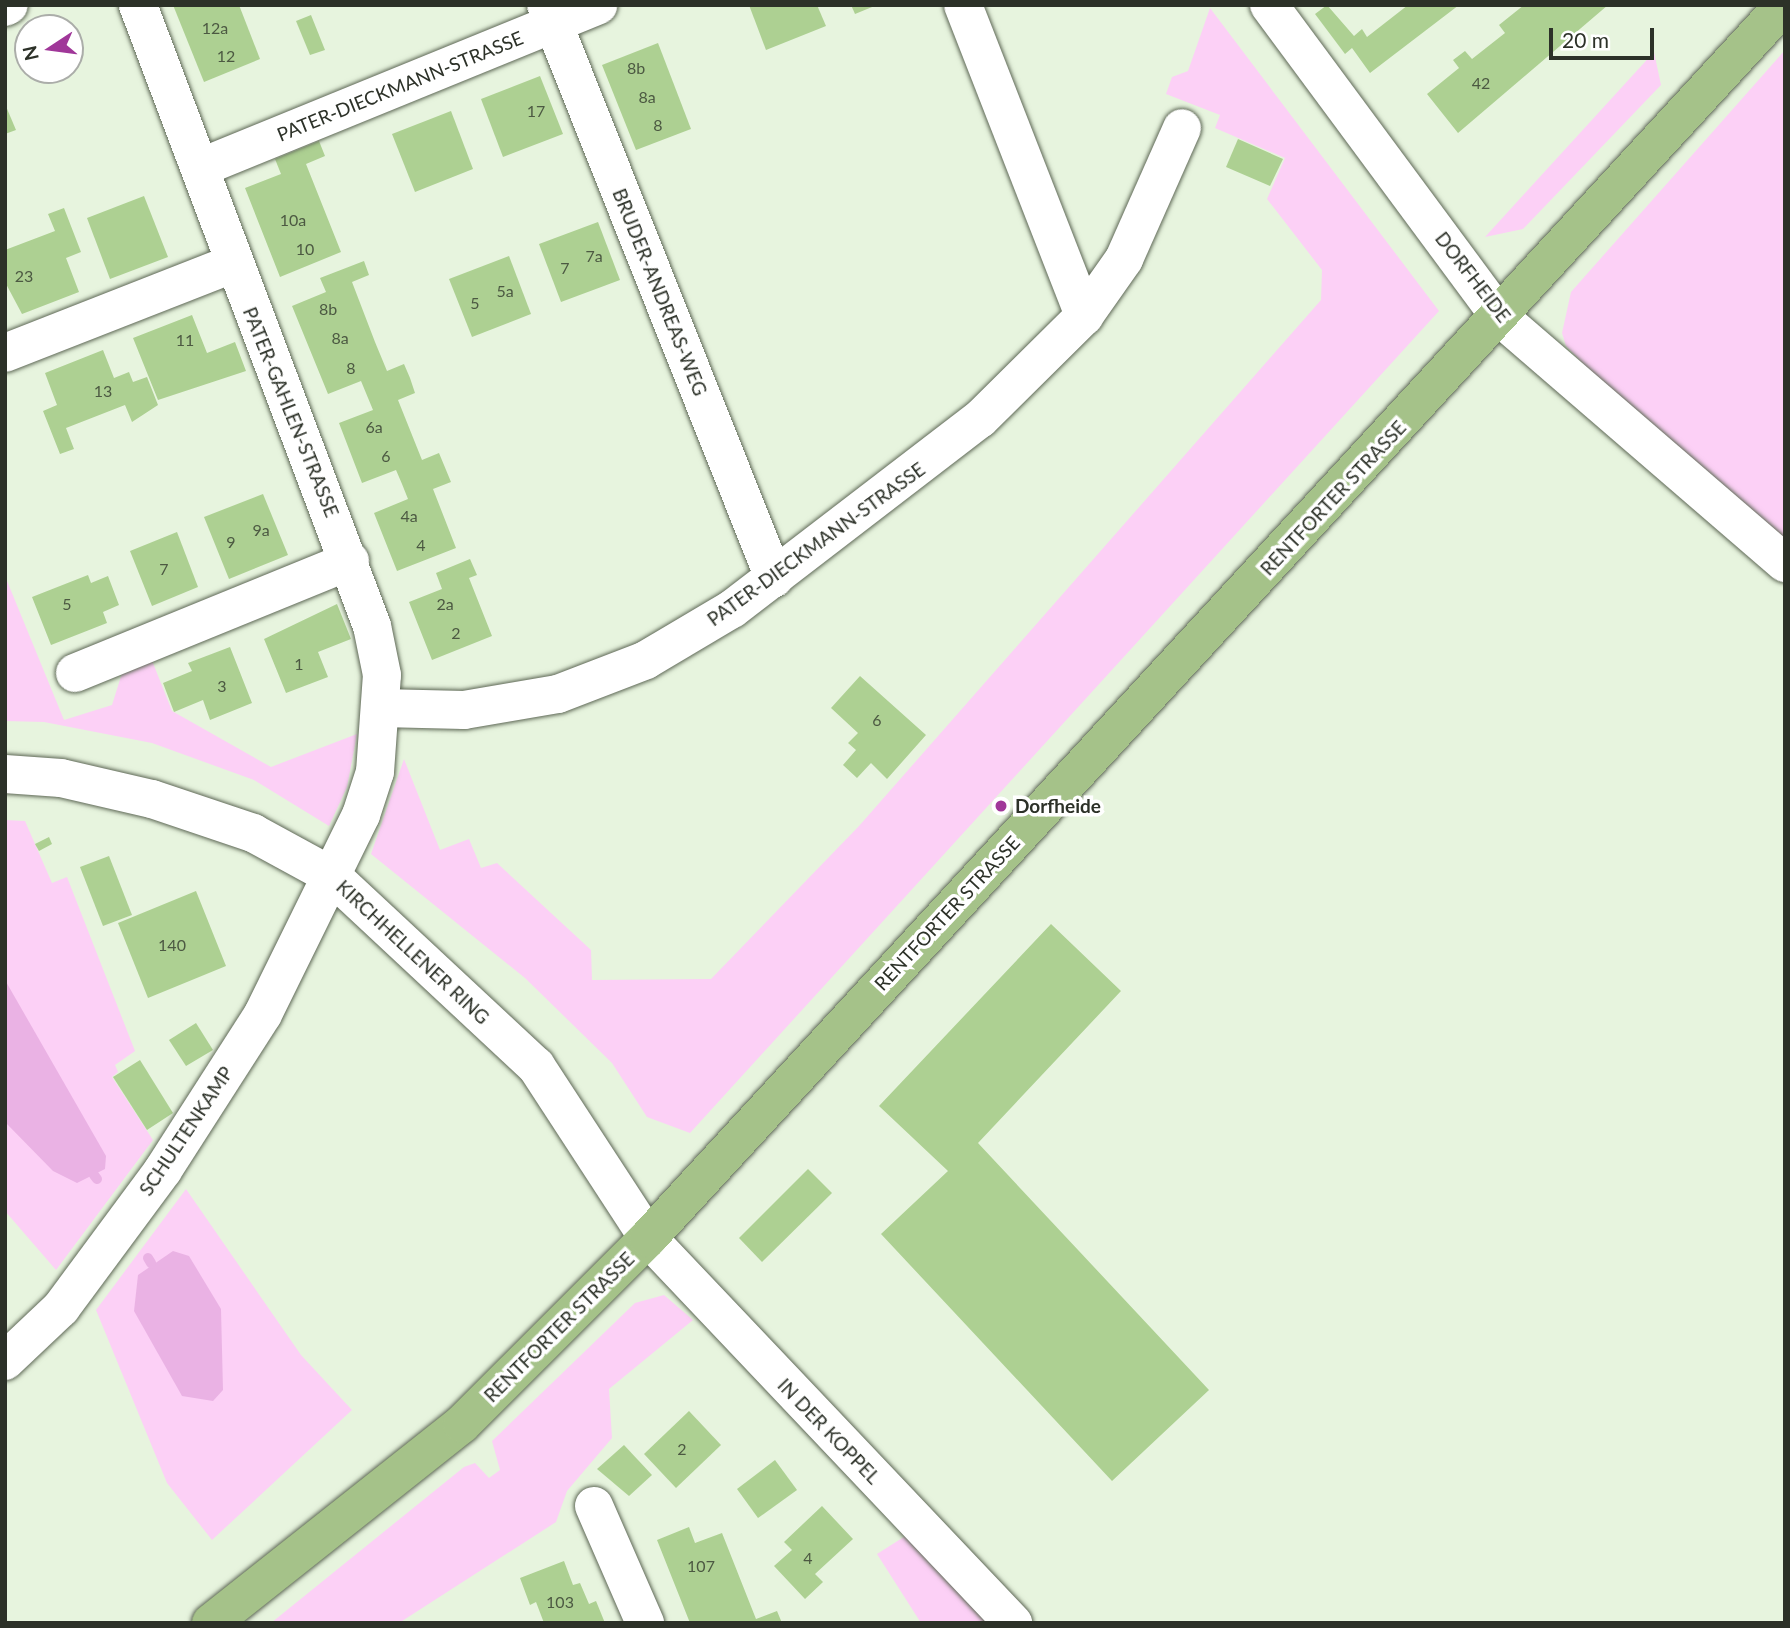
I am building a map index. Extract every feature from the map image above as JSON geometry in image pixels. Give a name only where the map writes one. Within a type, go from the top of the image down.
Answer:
[{"type":"main road","name":"RENTFORTER STRASSE","points":[[211,1623],[462,1424],[648,1238],[1501,318],[1784,5]]},
{"type":"street","name":"PATER-GAHLEN-STRASSE","points":[[138,5],[202,167],[232,264],[350,561],[372,626],[381,708],[375,772],[332,876]]},
{"type":"street","name":"PATER-DIECKMANN-STRASSE","points":[[202,167],[550,14],[598,5]]},
{"type":"street","points":[[963,5],[1084,316]]},
{"type":"street","name":"DORFHEIDE","points":[[1269,5],[1501,318],[1785,563]]},
{"type":"street","name":"BRUDER-ANDREAS-WEG","points":[[550,14],[774,578]]},
{"type":"street","name":"PATER-DIECKMANN-STRASSE","points":[[381,708],[464,710],[558,694],[646,660],[774,578],[980,419],[1084,316],[1124,260],[1182,128]]},
{"type":"street","points":[[5,353],[232,264]]},
{"type":"street","points":[[75,673],[350,561]]},
{"type":"street","name":"KIRCHHELLENER RING","points":[[5,774],[61,778],[152,799],[253,833],[332,876],[536,1066],[648,1238]]},
{"type":"street","name":"SCHULTENKAMP","points":[[5,1361],[61,1308],[163,1170],[262,1014],[332,876]]},
{"type":"street","name":"IN DER KOPPEL","points":[[648,1238],[1013,1623]]},
{"type":"street","points":[[594,1506],[645,1623]]},
{"type":"shaded area","points":[[1210,8],[1439,311],[690,1133],[647,1117],[612,1063],[525,978],[371,854],[404,759],[440,850],[469,839],[481,868],[497,863],[591,950],[592,980],[711,979],[859,826],[1321,300],[1322,270],[1267,199],[1285,158],[1215,128],[1220,115],[1166,94],[1172,77],[1188,71]]},
{"type":"shaded area","points":[[1785,50],[1785,543],[1603,384],[1566,346],[1562,333],[1571,292]]},
{"type":"shaded area","points":[[1654,52],[1661,85],[1523,229],[1485,237]]},
{"type":"shaded area","points":[[5,576],[64,720],[112,705],[123,670],[151,658],[172,711],[271,767],[357,734],[347,787],[329,826],[254,780],[152,743],[44,722],[5,721]]},
{"type":"shaded area","points":[[5,820],[25,821],[52,883],[67,877],[135,1051],[115,1065],[118,1072],[112,1077],[153,1140],[56,1270],[5,1211]]},
{"type":"shaded area","points":[[5,980],[106,1156],[105,1169],[77,1183],[53,1171],[5,1122]]},
{"type":"shaded area","points":[[186,1189],[301,1355],[352,1410],[212,1540],[167,1483],[96,1310]]},
{"type":"shaded area","points":[[173,1251],[189,1256],[221,1309],[223,1390],[213,1401],[182,1396],[134,1311],[138,1275]]},
{"type":"shaded area","points":[[664,1295],[693,1320],[609,1389],[612,1438],[567,1491],[556,1522],[399,1623],[271,1623],[464,1467],[475,1463],[489,1478],[500,1470],[492,1441],[635,1303]]},
{"type":"shaded area","points":[[907,1535],[993,1623],[921,1623],[877,1554]]},
{"type":"building","points":[[173,5],[239,5],[260,59],[204,82]]},
{"type":"building","points":[[749,5],[817,5],[826,26],[766,50]]},
{"type":"building","points":[[851,5],[877,5],[855,14]]},
{"type":"building","points":[[1327,5],[1354,36],[1362,29],[1367,37],[1408,5],[1459,5],[1370,73],[1352,48],[1345,54],[1315,14]]},
{"type":"building","points":[[1524,5],[1608,5],[1458,133],[1427,94],[1459,68],[1453,60],[1465,51],[1472,59],[1505,33],[1499,25]]},
{"type":"building","points":[[311,15],[325,50],[310,55],[296,21]]},
{"type":"building","points":[[658,43],[691,129],[636,150],[602,65]]},
{"type":"building","points":[[540,76],[563,134],[503,157],[481,99]]},
{"type":"building","points":[[5,104],[16,130],[5,134]]},
{"type":"building","points":[[451,111],[473,169],[415,192],[392,134]]},
{"type":"building","points":[[1238,139],[1283,159],[1270,186],[1226,167]]},
{"type":"building","points":[[319,141],[325,156],[306,164],[341,252],[280,277],[245,188],[281,174],[275,159]]},
{"type":"building","points":[[144,196],[168,257],[110,279],[87,218]]},
{"type":"building","points":[[64,208],[81,252],[66,258],[79,292],[22,314],[5,282],[5,250],[55,231],[48,214]]},
{"type":"building","points":[[598,222],[620,280],[561,302],[539,244]]},
{"type":"building","points":[[509,256],[531,314],[472,337],[449,279]]},
{"type":"building","points":[[364,261],[369,275],[352,282],[375,342],[387,371],[404,364],[410,378],[415,393],[398,400],[422,460],[439,453],[451,482],[433,489],[456,548],[397,571],[374,513],[408,499],[396,470],[362,483],[339,423],[373,410],[361,381],[328,394],[292,306],[326,292],[320,278]]},
{"type":"building","points":[[192,315],[207,353],[235,342],[246,371],[158,400],[133,338]]},
{"type":"building","points":[[103,350],[114,378],[129,372],[133,382],[147,377],[158,405],[132,422],[125,405],[66,428],[74,449],[60,454],[43,411],[57,405],[45,373]]},
{"type":"building","points":[[263,494],[288,555],[229,579],[204,517]]},
{"type":"building","points":[[177,532],[198,587],[152,606],[130,551]]},
{"type":"building","points":[[470,559],[477,575],[469,578],[492,636],[432,660],[409,602],[442,589],[436,573]]},
{"type":"building","points":[[88,575],[91,583],[108,576],[119,605],[103,612],[107,623],[51,645],[32,597]]},
{"type":"building","points":[[337,604],[351,639],[318,652],[328,677],[286,693],[264,639]]},
{"type":"building","points":[[230,647],[252,703],[210,720],[203,700],[174,712],[163,683],[192,671],[188,663]]},
{"type":"building","points":[[860,676],[926,735],[887,779],[871,763],[857,778],[843,765],[856,750],[848,743],[858,733],[831,708]]},
{"type":"building","points":[[49,837],[52,844],[39,851],[35,844]]},
{"type":"building","points":[[109,856],[132,915],[103,926],[80,867]]},
{"type":"building","points":[[196,891],[226,966],[148,998],[118,923]]},
{"type":"building","points":[[1051,924],[1121,991],[978,1143],[1209,1390],[1112,1481],[881,1234],[948,1171],[879,1106]]},
{"type":"building","points":[[196,1023],[213,1050],[186,1066],[169,1040]]},
{"type":"building","points":[[140,1060],[173,1113],[147,1130],[113,1077]]},
{"type":"building","points":[[808,1169],[832,1193],[762,1262],[739,1238]]},
{"type":"building","points":[[689,1411],[721,1445],[676,1488],[644,1454]]},
{"type":"building","points":[[624,1445],[652,1475],[629,1496],[597,1469]]},
{"type":"building","points":[[775,1460],[797,1490],[758,1518],[737,1489]]},
{"type":"building","points":[[822,1506],[853,1539],[815,1574],[823,1582],[805,1599],[774,1566],[792,1550],[784,1542]]},
{"type":"building","points":[[689,1527],[695,1543],[722,1533],[756,1619],[777,1611],[782,1623],[690,1623],[657,1540]]},
{"type":"building","points":[[564,1561],[573,1585],[580,1583],[589,1604],[596,1601],[605,1623],[544,1623],[536,1602],[530,1605],[520,1578]]},
{"type":"waterway","points":[[94,1175],[97,1179]]},
{"type":"waterway","points":[[148,1258],[151,1263]]},
{"type":"place","name":"Dorfheide","points":[[1001,806]]}]
